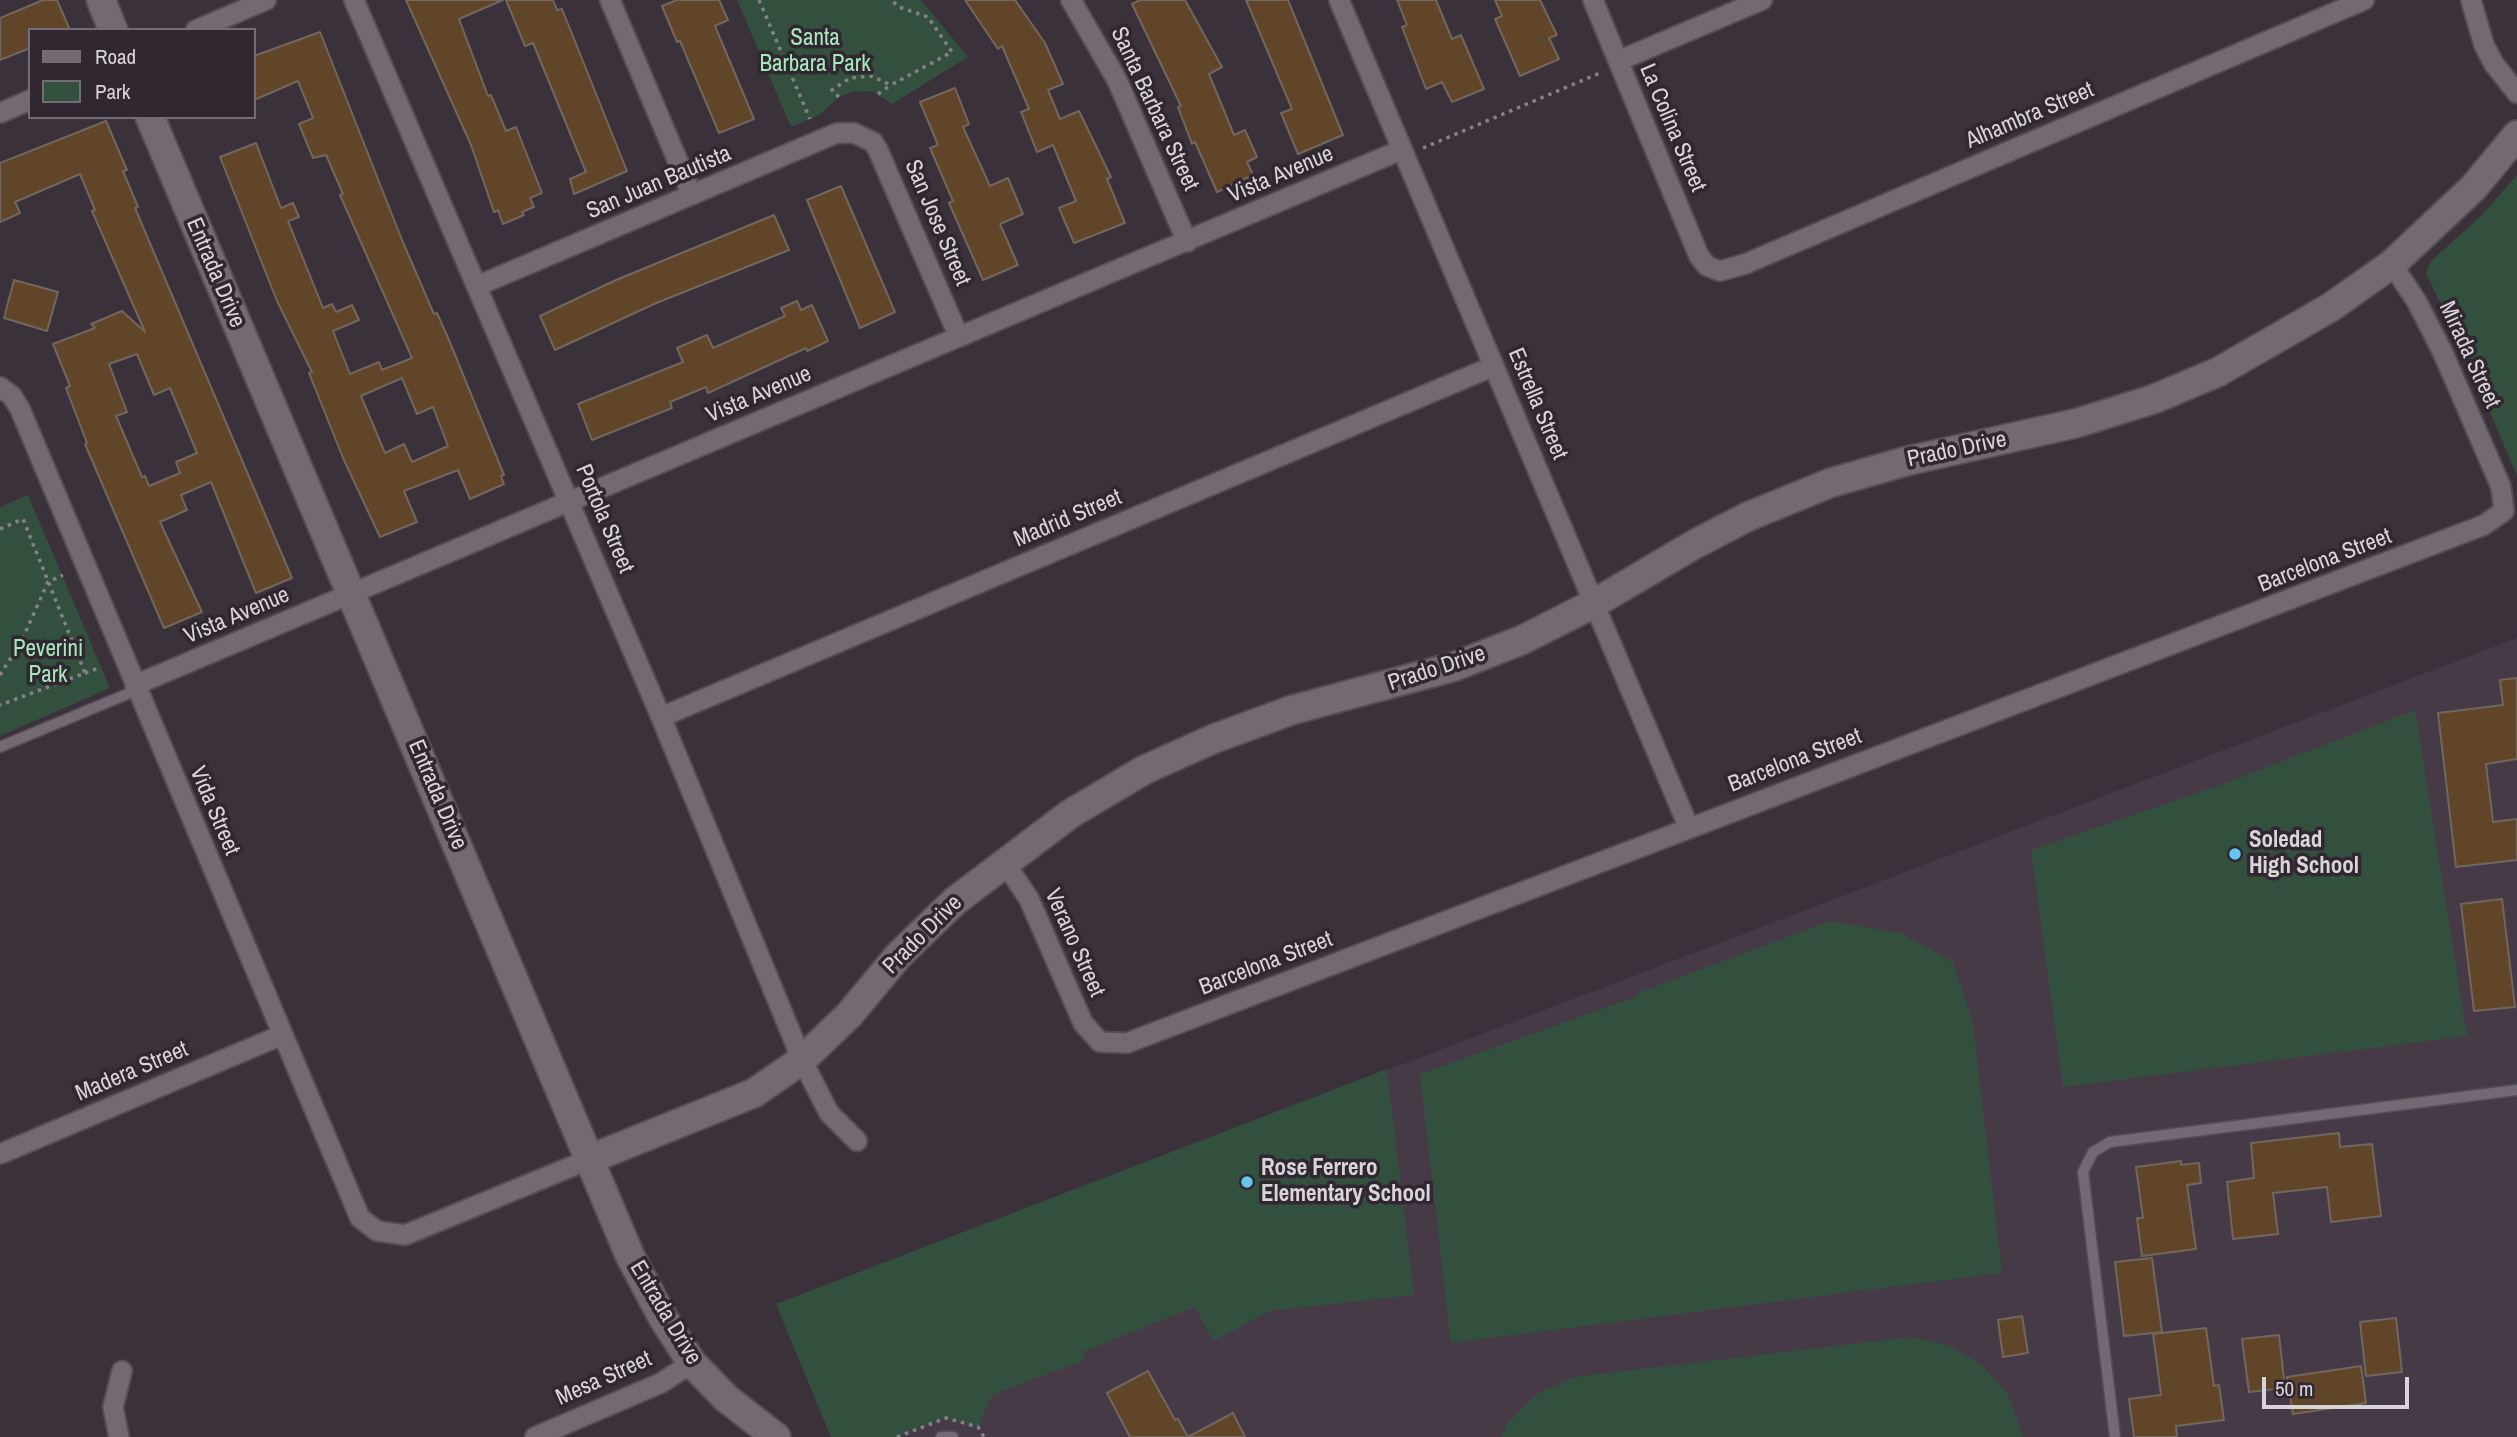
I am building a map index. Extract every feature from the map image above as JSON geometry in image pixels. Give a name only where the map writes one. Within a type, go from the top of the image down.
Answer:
[{"type":"street","points":[[101,0],[112,28]]},
{"type":"street","points":[[201,28],[266,0]]},
{"type":"street","name":"Portola Street","points":[[354,0],[661,717],[802,1060],[829,1113],[857,1141]]},
{"type":"street","points":[[610,0],[692,195]]},
{"type":"street","name":"Santa Barbara Street","points":[[1071,0],[1117,80],[1187,242]]},
{"type":"street","name":"Estrella Street","points":[[1339,0],[1689,828]]},
{"type":"street","name":"La Colina Street","points":[[1593,0],[1699,256],[1714,270]]},
{"type":"street","points":[[1618,61],[1762,0]]},
{"type":"street","name":"Alhambra Street","points":[[1714,270],[1726,270],[1745,264],[2364,0]]},
{"type":"street","points":[[2471,0],[2484,45],[2494,64],[2517,93]]},
{"type":"street","points":[[0,113],[28,101]]},
{"type":"street","name":"Entrada Drive","points":[[151,119],[630,1256],[663,1318],[692,1363],[726,1398],[776,1437]]},
{"type":"street","name":"San Juan Bautista","points":[[477,286],[838,133],[861,134]]},
{"type":"street","name":"San Jose Street","points":[[861,134],[873,142],[883,160],[959,337]]},
{"type":"street","name":"Prado Drive","points":[[377,1231],[405,1235],[754,1093],[802,1060],[849,1015],[899,955],[955,901],[1070,814],[1144,771],[1213,739],[1292,710],[1453,667],[1522,640],[1595,603],[1747,517],[1830,483],[1907,461],[2077,423],[2154,399],[2218,372],[2322,314],[2392,264],[2474,187],[2517,135]]},
{"type":"street","name":"Vista Avenue","points":[[136,687],[569,500],[1401,150]]},
{"type":"street","name":"Mirada Street","points":[[2392,264],[2417,302],[2443,353],[2501,487],[2504,512]]},
{"type":"street","name":"Madrid Street","points":[[661,717],[1494,366]]},
{"type":"street","name":"Vida Street","points":[[0,387],[17,402],[360,1217],[377,1231]]},
{"type":"street","name":"Barcelona Street","points":[[1100,1042],[1127,1043],[2386,564],[2484,525],[2504,512]]},
{"type":"street","name":"Verano Street","points":[[1005,863],[1029,899],[1083,1023],[1100,1042]]},
{"type":"street","name":"Madera Street","points":[[0,1154],[282,1035]]},
{"type":"street","name":"Mesa Street","points":[[536,1437],[661,1383],[692,1363]]},
{"type":"street","points":[[119,1437],[113,1407],[122,1371]]},
{"type":"lane","points":[[0,747],[136,687]]},
{"type":"lane","points":[[2115,1437],[2083,1172],[2094,1152],[2110,1142],[2517,1090]]},
{"type":"lane","points":[[941,1437],[953,1437]]},
{"type":"path","points":[[759,0],[810,120]]},
{"type":"path","points":[[878,94],[952,52],[952,48],[928,17],[899,7],[891,0]]},
{"type":"path","points":[[1423,149],[1600,73]]},
{"type":"path","points":[[839,97],[832,90],[850,78],[871,76],[891,85]]},
{"type":"path","points":[[0,529],[23,519],[85,673]]},
{"type":"path","points":[[0,675],[21,642],[48,582],[63,575]]},
{"type":"path","points":[[0,705],[101,667]]},
{"type":"shaded area","name":"Soledad High School","points":[[2517,638],[2517,1437],[831,1437],[776,1304]]},
{"type":"green space","name":"Santa Barbara Park","points":[[737,0],[921,0],[968,57],[892,104],[872,91],[852,92],[839,97],[819,115],[791,127]]},
{"type":"green space","points":[[2517,175],[2517,476],[2471,367],[2426,273],[2431,261],[2481,216]]},
{"type":"green space","name":"Peverini Park","points":[[28,495],[110,688],[0,736],[0,507]]},
{"type":"green space","points":[[2415,710],[2467,1036],[2063,1087],[2031,850],[2215,787]]},
{"type":"green space","points":[[1830,921],[1900,933],[1953,962],[1973,1024],[2002,1273],[1451,1343],[1420,1074],[1638,996],[1638,993]]},
{"type":"green space","name":"Rose Ferrero Elementary School","points":[[1387,1069],[1414,1295],[1270,1311],[1213,1341],[1195,1307],[1082,1352],[1085,1360],[992,1395],[978,1427],[946,1418],[897,1437],[831,1437],[776,1304]]},
{"type":"green space","points":[[1910,1337],[1948,1345],[1982,1365],[2008,1395],[2023,1437],[1501,1437],[1508,1422],[1538,1393],[1574,1377]]},
{"type":"building","points":[[43,0],[57,0],[69,28],[28,28],[28,49],[0,60],[0,18]]},
{"type":"building","points":[[406,0],[503,0],[459,19],[488,96],[491,95],[506,131],[516,127],[542,193],[530,198],[534,207],[522,212],[524,215],[503,224],[498,210],[494,212],[471,145]]},
{"type":"building","points":[[506,0],[553,0],[557,10],[562,9],[627,171],[574,194],[570,179],[586,172],[533,43],[525,46]]},
{"type":"building","points":[[677,0],[719,0],[728,20],[715,26],[754,119],[719,133],[662,6]]},
{"type":"building","points":[[965,0],[1015,0],[1045,43],[1063,84],[1048,90],[1060,119],[1079,111],[1111,177],[1107,179],[1125,223],[1074,243],[1059,208],[1076,201],[1053,145],[1037,152],[1021,112],[1029,109],[1002,46],[998,49]]},
{"type":"building","points":[[1140,0],[1185,0],[1222,67],[1209,74],[1234,135],[1245,130],[1257,157],[1247,162],[1253,175],[1217,192],[1195,142],[1192,144],[1178,107],[1181,106],[1132,4]]},
{"type":"building","points":[[1246,0],[1288,0],[1343,135],[1298,154],[1281,113],[1292,109]]},
{"type":"building","points":[[1397,0],[1436,0],[1452,39],[1461,35],[1484,89],[1452,102],[1442,82],[1426,89],[1402,27],[1407,25]]},
{"type":"building","points":[[1495,0],[1540,0],[1557,35],[1549,38],[1559,59],[1520,76],[1495,19],[1502,16]]},
{"type":"building","points":[[320,32],[402,240],[434,314],[437,313],[449,340],[504,475],[501,476],[504,484],[470,499],[458,470],[404,491],[417,522],[380,537],[343,458],[309,373],[312,372],[277,301],[220,157],[256,143],[281,208],[293,203],[299,217],[288,221],[323,308],[332,304],[336,312],[352,305],[359,320],[333,331],[350,374],[379,362],[382,370],[412,358],[340,195],[343,194],[326,155],[313,158],[299,124],[313,118],[298,81],[256,99],[256,55]],"holes":[[[402,378],[417,414],[433,407],[448,446],[412,462],[404,444],[385,453],[361,396]]]},
{"type":"building","points":[[955,88],[969,124],[963,127],[990,186],[1008,178],[1023,214],[1000,224],[1018,265],[983,280],[949,203],[953,201],[930,148],[938,145],[920,102]]},
{"type":"building","points":[[106,121],[127,170],[123,171],[138,207],[135,208],[292,578],[256,593],[211,482],[181,495],[187,510],[160,522],[202,612],[164,628],[85,444],[87,443],[66,388],[70,386],[53,344],[95,328],[91,324],[122,311],[145,332],[92,211],[95,210],[80,174],[15,202],[20,213],[0,222],[0,163]],"holes":[[[137,354],[154,395],[170,388],[197,453],[176,462],[180,473],[149,486],[145,476],[142,477],[116,416],[127,412],[109,364]]]},
{"type":"building","points":[[841,186],[895,312],[860,328],[807,200]]},
{"type":"building","points":[[774,215],[789,250],[654,304],[555,350],[540,316],[616,280]]},
{"type":"building","points":[[14,280],[58,292],[47,331],[4,318]]},
{"type":"building","points":[[797,301],[801,310],[812,305],[828,341],[807,351],[806,348],[708,393],[706,387],[670,402],[672,408],[592,440],[578,404],[683,362],[677,348],[707,335],[713,348],[785,316],[781,308]]},
{"type":"building","points":[[2517,678],[2517,759],[2486,764],[2493,822],[2517,819],[2517,860],[2456,867],[2438,713],[2503,705],[2500,680]]},
{"type":"building","points":[[2502,899],[2515,1007],[2474,1011],[2461,904]]},
{"type":"building","points":[[2339,1133],[2340,1147],[2372,1144],[2381,1216],[2331,1222],[2327,1187],[2273,1193],[2278,1234],[2233,1239],[2227,1182],[2254,1178],[2251,1143]]},
{"type":"building","points":[[2181,1161],[2181,1165],[2199,1163],[2201,1183],[2187,1185],[2196,1249],[2142,1256],[2137,1218],[2143,1218],[2136,1167]]},
{"type":"building","points":[[2152,1258],[2162,1332],[2124,1336],[2115,1262]]},
{"type":"building","points":[[2022,1316],[2028,1353],[2003,1357],[1998,1320]]},
{"type":"building","points":[[2396,1318],[2402,1372],[2366,1376],[2360,1322]]},
{"type":"building","points":[[2206,1328],[2214,1386],[2219,1385],[2224,1420],[2176,1426],[2177,1437],[2134,1437],[2129,1399],[2161,1395],[2153,1334]]},
{"type":"building","points":[[2279,1335],[2285,1388],[2249,1392],[2242,1339]]},
{"type":"building","points":[[2361,1366],[2366,1403],[2293,1414],[2287,1377]]},
{"type":"building","points":[[1148,1371],[1175,1420],[1178,1419],[1188,1437],[1130,1437],[1107,1393]]},
{"type":"building","points":[[1233,1413],[1245,1437],[1188,1437]]},
{"type":"place","name":"Soledad High School","points":[[2235,854]]},
{"type":"place","name":"Rose Ferrero Elementary School","points":[[1247,1182]]}]
